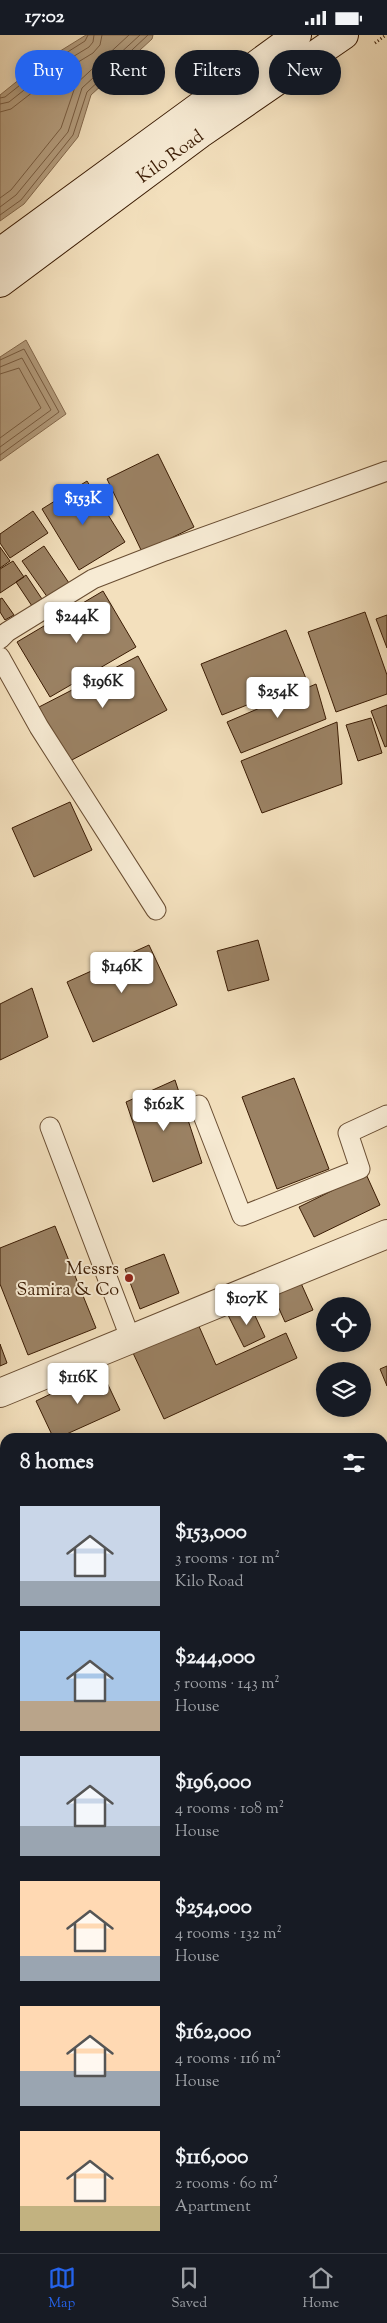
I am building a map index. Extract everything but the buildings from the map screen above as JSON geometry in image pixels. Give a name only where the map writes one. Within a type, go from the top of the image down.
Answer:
[{"type":"street","name":"Kilo Road","points":[[0,253],[297,35]]},
{"type":"street","name":"Kilo Road","points":[[0,283],[200,134],[344,35]]},
{"type":"street","points":[[0,1393],[387,1233]]},
{"type":"lane","points":[[0,639],[7,632],[93,579],[387,471]]},
{"type":"lane","points":[[0,657],[39,727],[156,910]]},
{"type":"lane","points":[[199,1105],[242,1216],[360,1169],[348,1133],[387,1115]]},
{"type":"lane","points":[[50,1127],[131,1340]]},
{"type":"water","points":[[86,35],[153,35],[152,39],[140,50],[92,50],[92,94],[78,137],[24,204],[0,221],[0,95],[15,83],[15,95],[82,95],[82,50],[62,50]]},
{"type":"water","points":[[26,340],[66,414],[0,461],[0,357]]},
{"type":"place","name":"Messrs Samira & Co","points":[[129,1278]]}]
